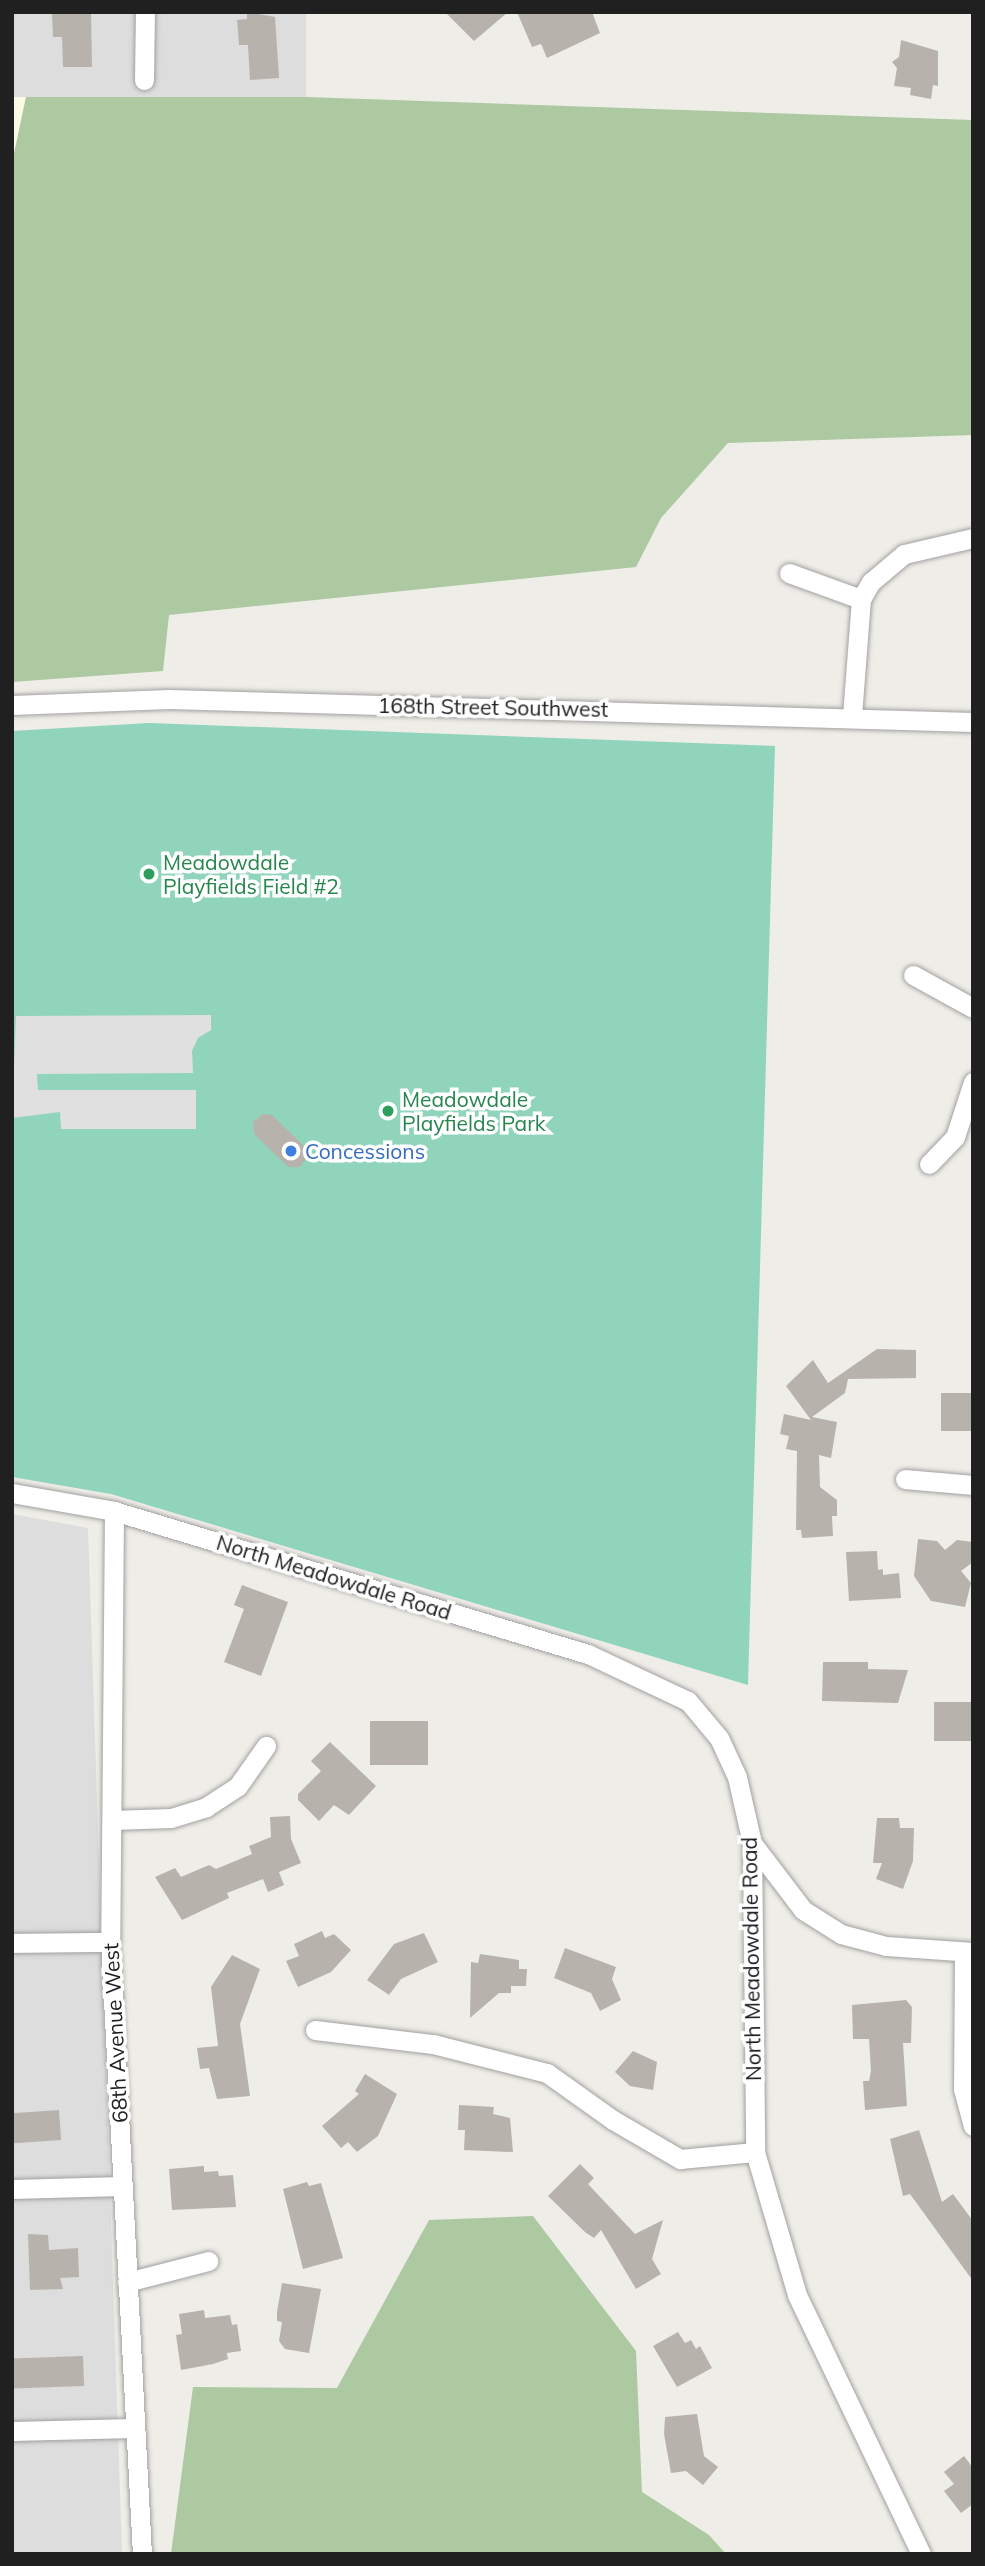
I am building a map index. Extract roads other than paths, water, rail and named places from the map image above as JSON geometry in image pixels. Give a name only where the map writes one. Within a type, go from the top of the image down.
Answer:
[{"type":"street","points":[[144,80],[145,12]]},
{"type":"street","points":[[852,716],[861,599],[871,582],[904,554],[973,538]]},
{"type":"street","points":[[789,573],[861,599]]},
{"type":"street","name":"168th Street Southwest","points":[[12,705],[169,699],[852,716],[973,722]]},
{"type":"street","points":[[913,975],[973,1008]]},
{"type":"street","points":[[929,1164],[955,1137],[973,1083]]},
{"type":"street","points":[[905,1479],[973,1485]]},
{"type":"street","name":"North Meadowdale Road","points":[[12,1493],[114,1511],[588,1654],[639,1675],[688,1701],[719,1738],[737,1777],[751,1843],[755,2152],[797,2295],[921,2554]]},
{"type":"street","name":"68th Avenue West","points":[[114,1511],[110,1942],[142,2554]]},
{"type":"street","points":[[112,1820],[171,1818],[206,1807],[239,1786],[266,1746]]},
{"type":"street","points":[[751,1843],[803,1910],[841,1934],[886,1946],[969,1952],[963,2089],[973,2126]]},
{"type":"street","points":[[12,1943],[110,1942]]},
{"type":"street","points":[[315,2030],[433,2044],[547,2073],[613,2120],[680,2159],[755,2152]]},
{"type":"street","points":[[12,2189],[122,2186]]},
{"type":"street","points":[[127,2282],[208,2261]]},
{"type":"street","points":[[12,2431],[134,2428]]},
{"type":"place","name":"Meadowdale Playfields Field #2","points":[[149,874]]},
{"type":"place","name":"Meadowdale Playfields Park","points":[[388,1111]]},
{"type":"place","name":"Concessions","points":[[291,1151]]}]
